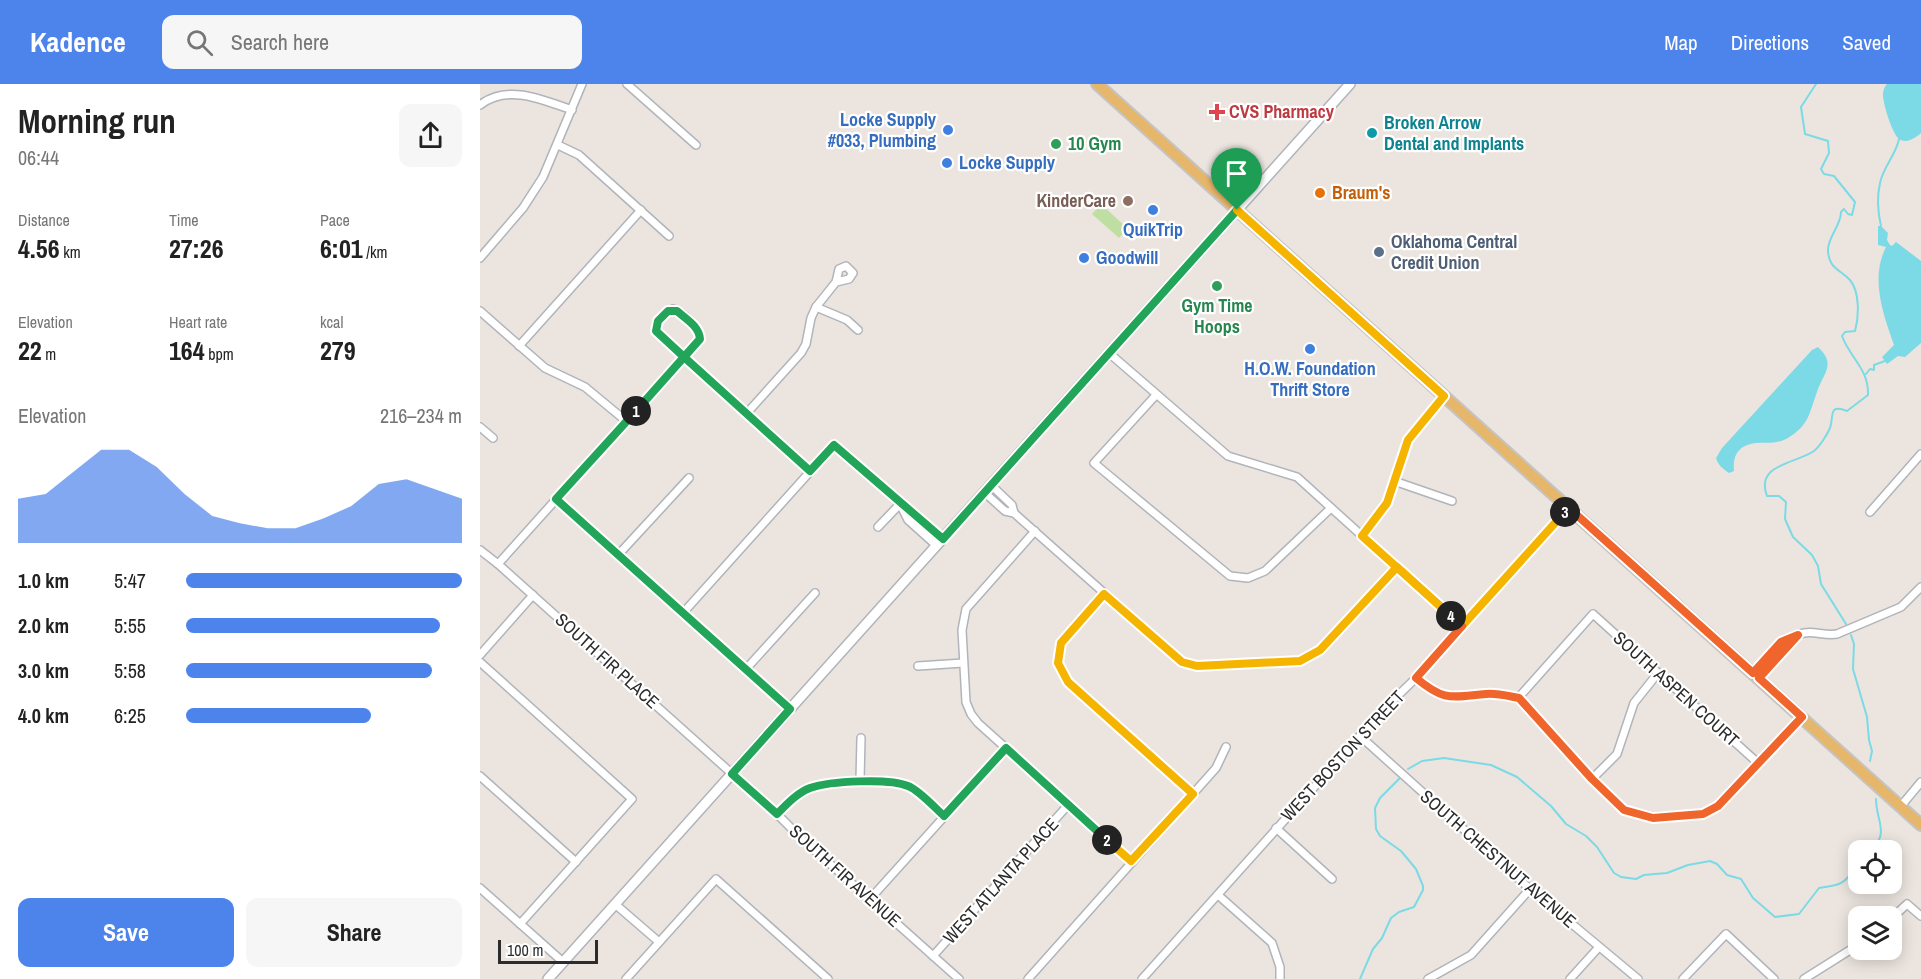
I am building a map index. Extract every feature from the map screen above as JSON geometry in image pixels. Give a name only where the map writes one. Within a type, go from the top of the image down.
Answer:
[{"type":"main road","points":[[1097,84],[1921,825]]},
{"type":"main road","points":[[548,979],[1350,84]]},
{"type":"street","points":[[480,258],[524,208],[543,177],[582,84]]},
{"type":"street","points":[[627,84],[696,145]]},
{"type":"street","points":[[480,105],[495,92],[514,89],[572,110]]},
{"type":"street","points":[[558,145],[579,155],[669,236]]},
{"type":"street","points":[[519,346],[641,210]]},
{"type":"street","points":[[747,413],[801,353],[806,344],[811,318],[816,307],[836,282]]},
{"type":"street","points":[[816,307],[847,320],[858,330]]},
{"type":"street","points":[[480,311],[545,368],[585,387],[626,421]]},
{"type":"street","points":[[498,564],[626,421],[684,357],[700,339],[698,330],[677,311],[668,311],[658,321],[656,331],[684,357],[747,413],[810,471]]},
{"type":"street","points":[[1109,353],[1228,456],[1297,477],[1462,626]]},
{"type":"street","points":[[1156,395],[1094,463],[1230,576],[1248,578],[1265,571],[1331,508]]},
{"type":"street","points":[[1362,536],[1387,503],[1408,440],[1444,396]]},
{"type":"street","points":[[480,427],[493,438]]},
{"type":"street","points":[[683,613],[834,445],[900,504],[908,520],[940,542]]},
{"type":"street","points":[[1870,512],[1921,454]]},
{"type":"street","points":[[618,555],[689,478]]},
{"type":"street","points":[[1394,481],[1452,501]]},
{"type":"street","points":[[988,489],[1005,511],[1014,513],[1182,662],[1197,666],[1300,661],[1320,650],[1397,567]]},
{"type":"street","points":[[556,499],[790,709]]},
{"type":"street","points":[[878,527],[900,504]]},
{"type":"street","name":"WEST BOSTON STREET","points":[[1142,979],[1276,828],[1416,678],[1569,508]]},
{"type":"street","points":[[1035,531],[966,609],[962,630],[966,702],[978,723],[1131,861]]},
{"type":"street","name":"SOUTH FIR PLACE","points":[[480,550],[732,774]]},
{"type":"street","points":[[1756,675],[1798,635],[1837,634],[1901,607],[1921,587]]},
{"type":"street","points":[[746,669],[815,593]]},
{"type":"street","points":[[1104,594],[1061,643],[1058,663],[1068,682],[1193,794]]},
{"type":"street","points":[[480,655],[533,595]]},
{"type":"street","name":"SOUTH ASPEN COURT","points":[[1519,698],[1593,614],[1759,764]]},
{"type":"street","points":[[480,662],[632,799],[520,924]]},
{"type":"street","points":[[918,666],[963,663]]},
{"type":"street","points":[[1592,779],[1617,754],[1634,703],[1658,674]]},
{"type":"street","points":[[1416,678],[1432,691],[1454,698],[1488,694],[1519,698],[1592,779],[1624,810],[1653,818],[1703,814],[1718,806],[1802,717]]},
{"type":"street","name":"SOUTH CHESTNUT AVENUE","points":[[1360,736],[1530,889],[1638,979]]},
{"type":"street","points":[[860,780],[861,738]]},
{"type":"street","points":[[1028,979],[1216,768],[1226,747]]},
{"type":"street","points":[[870,899],[1006,748]]},
{"type":"street","name":"SOUTH FIR AVENUE","points":[[732,774],[959,979]]},
{"type":"street","points":[[480,776],[576,862]]},
{"type":"street","points":[[777,814],[796,796],[811,787],[860,780],[909,786],[944,816]]},
{"type":"street","points":[[1901,806],[1921,782]]},
{"type":"street","name":"WEST ATLANTA PLACE","points":[[933,956],[1068,805]]},
{"type":"street","points":[[1276,828],[1332,879]]},
{"type":"street","points":[[626,979],[716,879],[828,979]]},
{"type":"street","points":[[480,888],[563,962]]},
{"type":"street","points":[[1428,979],[1471,955],[1530,889]]},
{"type":"street","points":[[1218,895],[1272,943],[1280,967],[1280,979]]},
{"type":"street","points":[[615,904],[659,942]]},
{"type":"street","points":[[1902,909],[1907,904],[1921,916]]},
{"type":"street","points":[[1683,979],[1726,934],[1774,979]]},
{"type":"street","points":[[1569,979],[1599,947]]},
{"type":"street","points":[[1804,979],[1848,951]]},
{"type":"green space","points":[[1101,204],[1128,229],[1119,238],[1092,214]]},
{"type":"water","points":[[1887,84],[1921,84],[1921,133],[1908,141],[1899,139],[1893,131],[1883,97]]},
{"type":"water","points":[[1878,226],[1888,233],[1887,240],[1890,245],[1896,242],[1921,261],[1921,343],[1905,357],[1898,356],[1887,364],[1882,357],[1894,345],[1880,296],[1879,271],[1886,247],[1878,245]]},
{"type":"water","points":[[1818,347],[1824,353],[1828,364],[1804,424],[1782,441],[1753,443],[1743,447],[1735,457],[1734,471],[1729,473],[1719,465],[1716,458],[1722,448],[1812,350]]},
{"type":"waterway","points":[[1816,84],[1801,107],[1805,134],[1828,141],[1829,153],[1821,169],[1824,174],[1834,176],[1855,202],[1852,215],[1844,209],[1841,212],[1828,251],[1830,262],[1850,280],[1856,291],[1858,312],[1855,331],[1845,332],[1842,336],[1862,371],[1868,395],[1847,411],[1834,410],[1830,428],[1816,449],[1779,466],[1767,477],[1765,485],[1767,496],[1779,496],[1786,502],[1785,519],[1793,537],[1812,555],[1818,566],[1821,584],[1846,624]]},
{"type":"waterway","points":[[1881,226],[1878,205],[1880,183],[1899,139]]},
{"type":"waterway","points":[[1866,374],[1870,369],[1874,370],[1874,365],[1885,361]]},
{"type":"waterway","points":[[1851,635],[1854,644],[1853,669],[1867,717],[1872,751],[1870,761]]},
{"type":"waterway","points":[[1408,769],[1422,761],[1444,758],[1491,765],[1517,777],[1551,806],[1566,824],[1586,836],[1597,847],[1614,873],[1621,877],[1636,879],[1644,875],[1667,873],[1688,865],[1710,861],[1717,864],[1727,875],[1741,879],[1753,898],[1775,917],[1799,914],[1819,888],[1841,883],[1848,877]]},
{"type":"waterway","points":[[1360,979],[1373,949],[1382,938],[1391,918],[1399,912],[1414,907],[1423,890],[1416,869],[1401,851],[1380,836],[1376,829],[1375,808],[1380,798],[1400,778]]},
{"type":"waterway","points":[[1876,799],[1881,826],[1879,840]]},
{"type":"place","name":"CVS Pharmacy","points":[[1217,112]]},
{"type":"place","name":"Locke Supply #033, Plumbing","points":[[948,130]]},
{"type":"place","name":"Broken Arrow Dental and Implants","points":[[1372,133]]},
{"type":"place","name":"10 Gym","points":[[1056,144]]},
{"type":"place","name":"Locke Supply","points":[[947,163]]},
{"type":"place","name":"Braum's","points":[[1320,193]]},
{"type":"place","name":"KinderCare","points":[[1128,201]]},
{"type":"place","name":"QuikTrip","points":[[1153,210]]},
{"type":"place","name":"Oklahoma Central Credit Union","points":[[1379,252]]},
{"type":"place","name":"Goodwill","points":[[1084,258]]},
{"type":"place","name":"Gym Time Hoops","points":[[1217,286]]},
{"type":"place","name":"H.O.W. Foundation Thrift Store","points":[[1310,349]]},
{"type":"route","points":[[1237,210],[943,539],[834,445],[810,471],[684,357],[700,339],[698,330],[673,309],[658,321],[656,331],[684,357],[556,499],[790,709],[732,774],[777,814],[796,796],[811,787],[860,780],[909,786],[944,816],[1006,748],[1131,861],[1193,794],[1068,682],[1058,663],[1061,643],[1104,594],[1182,662],[1197,666],[1300,661],[1320,650],[1397,567],[1462,626],[1569,508],[1753,673],[1781,642],[1798,635],[1759,678],[1802,717],[1718,806],[1703,814],[1653,818],[1624,810],[1592,779],[1519,698],[1488,694],[1454,698],[1432,691],[1416,678],[1462,626],[1454,618],[1397,567],[1362,536],[1387,503],[1408,440],[1444,396],[1237,210]]}]
